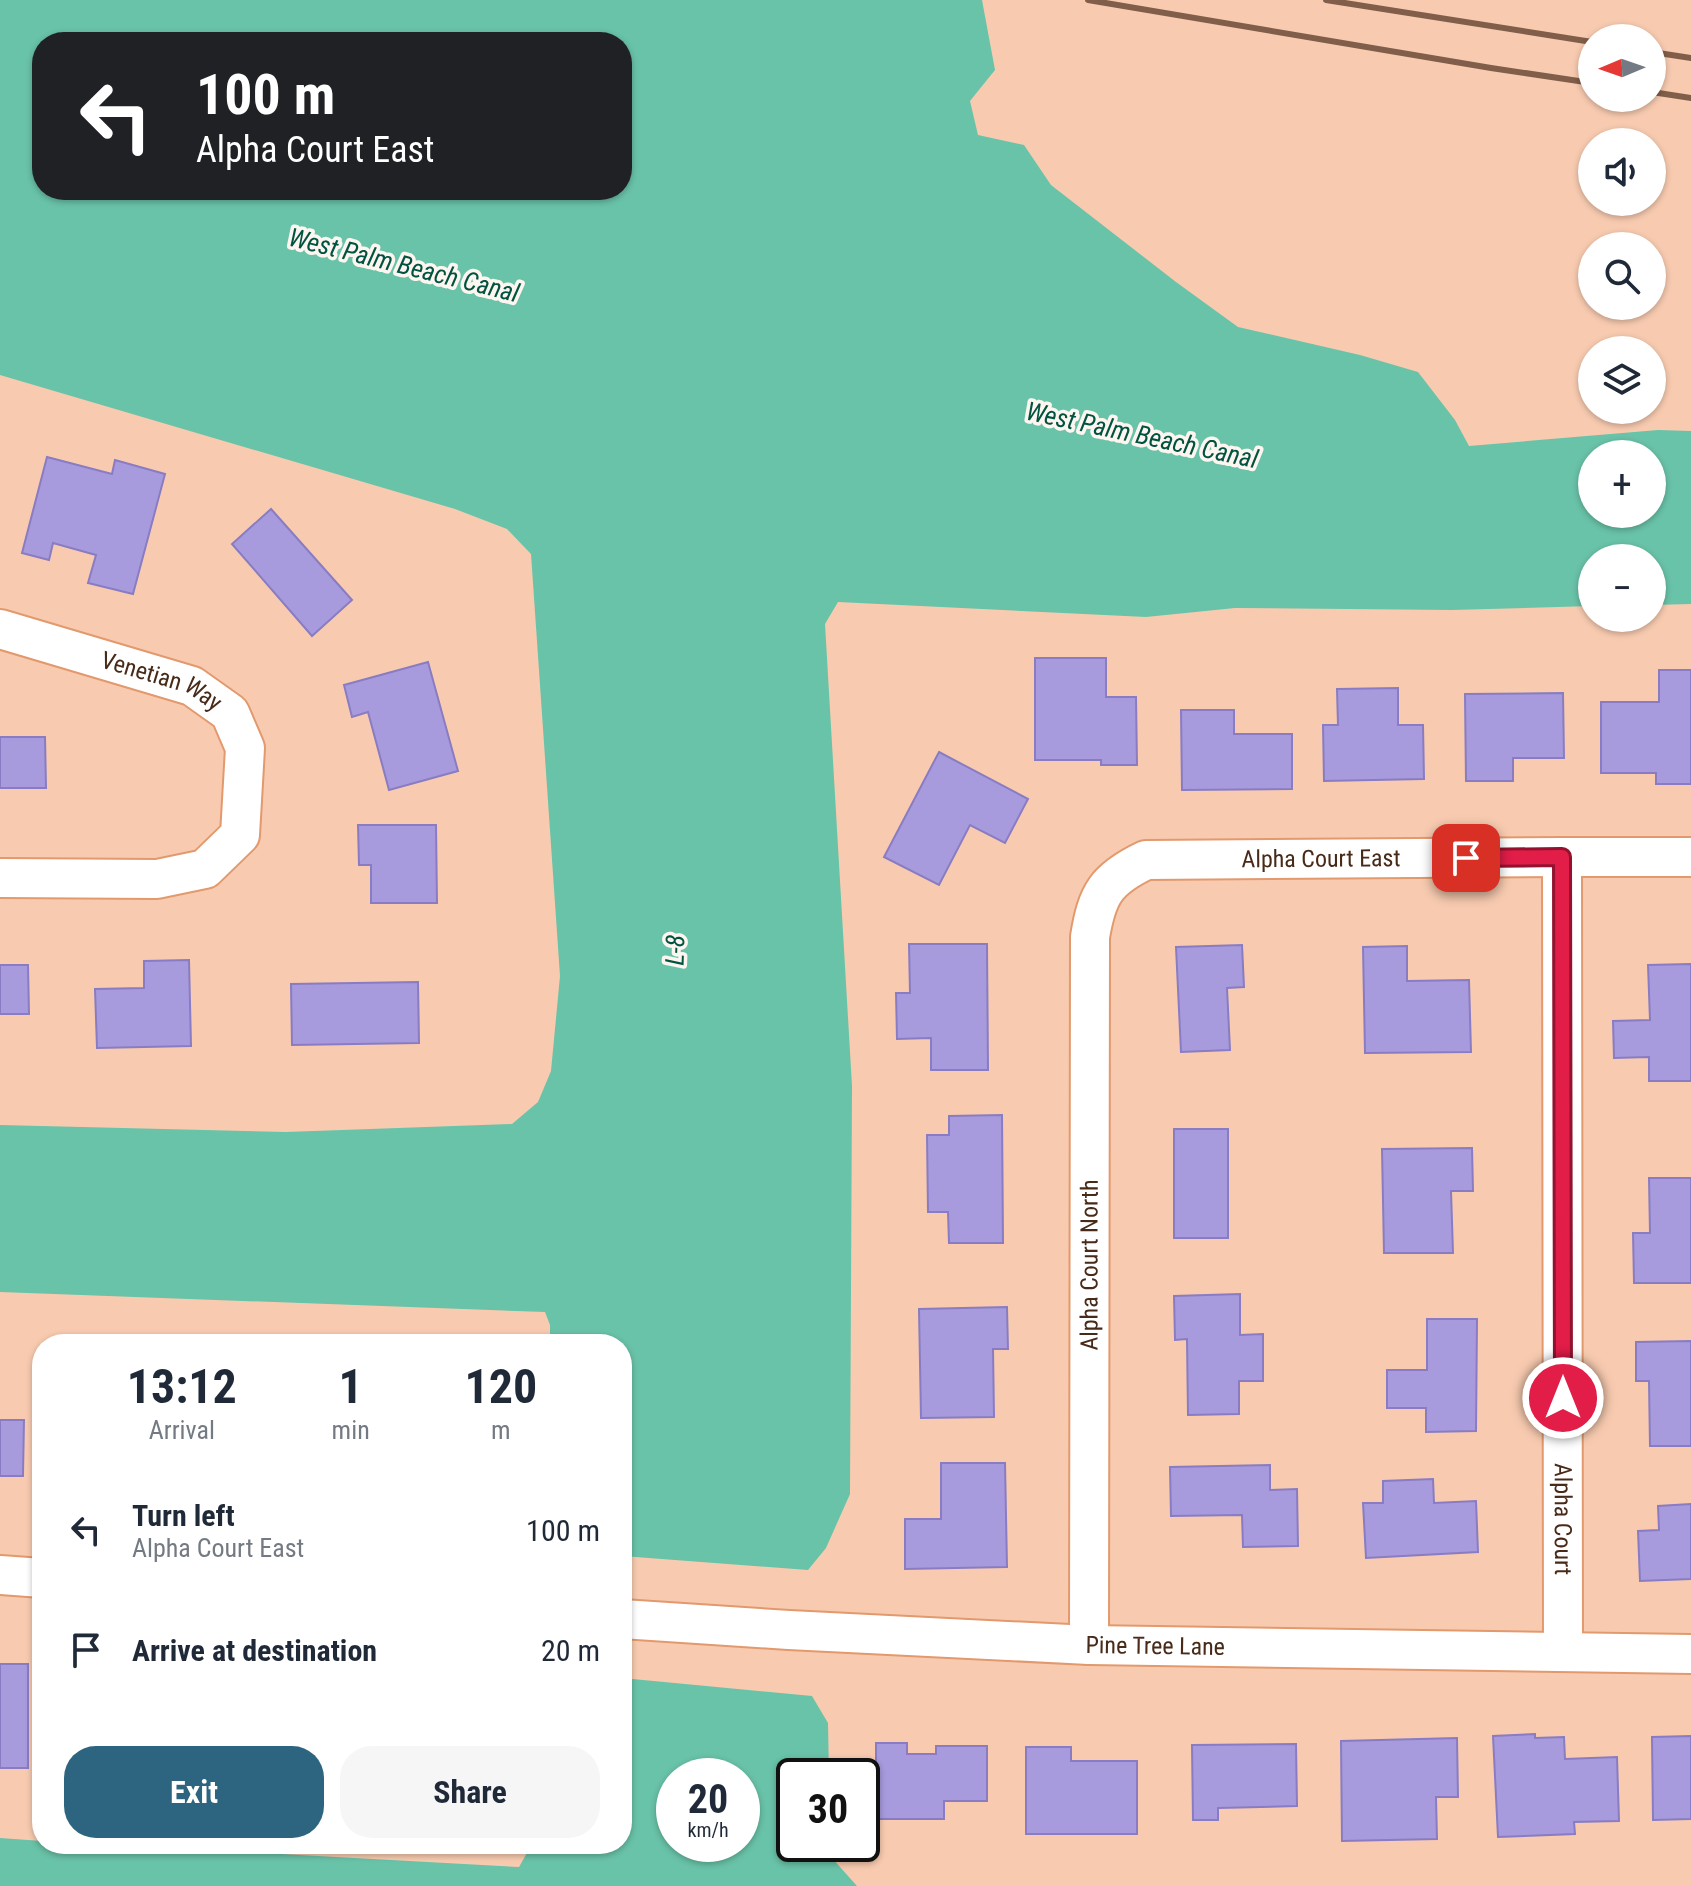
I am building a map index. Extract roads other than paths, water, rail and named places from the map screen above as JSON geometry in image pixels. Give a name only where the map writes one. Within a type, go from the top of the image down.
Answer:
[{"type":"street","name":"Venetian Way","points":[[0,629],[192,686],[230,713],[245,748],[240,835],[205,869],[157,879],[0,878]]},
{"type":"street","name":"Alpha Court","points":[[1562,857],[1563,1652]]},
{"type":"street","name":"Alpha Court East","points":[[1106,889],[1123,871],[1146,860],[1691,857]]},
{"type":"street","name":"Alpha Court North","points":[[1089,1645],[1090,937],[1094,911],[1106,889]]},
{"type":"street","points":[[0,1575],[32,1577]]},
{"type":"street","name":"Pine Tree Lane","points":[[632,1620],[1089,1645],[1691,1654]]},
{"type":"water","points":[[0,0],[982,0],[995,70],[970,101],[978,135],[1024,145],[1051,185],[1238,327],[1360,355],[1418,372],[1455,420],[1469,446],[1658,430],[1691,431],[1691,604],[1666,605],[1666,544],[1578,544],[1578,606],[1452,610],[1235,608],[1146,617],[838,602],[825,624],[852,1086],[850,1494],[826,1548],[808,1570],[632,1557],[632,1334],[550,1334],[545,1312],[0,1292],[0,1125],[286,1132],[512,1124],[538,1102],[551,1071],[560,976],[531,554],[507,529],[455,509],[0,375]]},
{"type":"water","points":[[632,1679],[812,1696],[828,1723],[829,1758],[776,1758],[776,1862],[836,1862],[857,1886],[0,1886],[0,1838],[32,1840],[32,1854],[283,1854],[519,1867],[526,1854],[632,1854]]},
{"type":"railway","points":[[1088,0],[1578,81]]},
{"type":"railway","points":[[1326,0],[1578,40]]},
{"type":"railway","points":[[1666,54],[1691,58]]},
{"type":"railway","points":[[1666,94],[1691,98]]},
{"type":"water label","name":"West Palm Beach Canal","points":[[404,265]]},
{"type":"water label","name":"West Palm Beach Canal","points":[[1142,435]]},
{"type":"water label","name":"L-8","points":[[675,950]]}]
